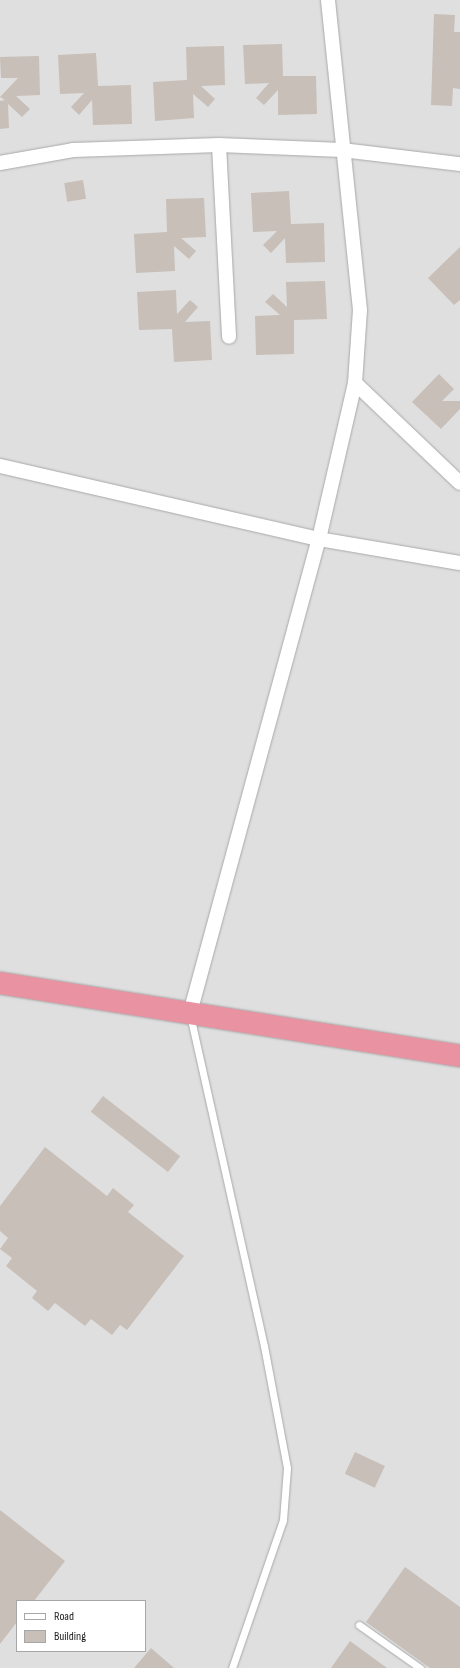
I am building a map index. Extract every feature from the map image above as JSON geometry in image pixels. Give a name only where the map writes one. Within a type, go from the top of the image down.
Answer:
[{"type":"highway","points":[[0,982],[460,1056]]},
{"type":"street","points":[[190,1013],[319,539],[355,383],[360,310],[342,150],[328,0]]},
{"type":"street","points":[[219,145],[229,337]]},
{"type":"street","points":[[0,163],[73,150],[219,145],[342,150],[460,164]]},
{"type":"street","points":[[355,383],[460,483]]},
{"type":"street","points":[[0,466],[319,539],[460,563]]},
{"type":"lane","points":[[190,1013],[264,1346],[287,1468],[283,1520],[232,1668]]},
{"type":"lane","points":[[359,1625],[416,1667]]},
{"type":"shaded area","points":[[0,0],[460,0],[460,1668],[0,1668]]},
{"type":"building","points":[[434,14],[455,15],[454,32],[460,32],[460,89],[453,88],[452,106],[431,105]]},
{"type":"building","points":[[282,44],[283,76],[316,76],[317,114],[278,115],[278,90],[264,105],[256,98],[269,83],[245,84],[243,45]]},
{"type":"building","points":[[224,46],[225,85],[201,86],[215,99],[208,107],[193,94],[194,118],[155,121],[153,82],[187,80],[186,47]]},
{"type":"building","points":[[96,53],[98,86],[131,85],[132,124],[93,125],[92,100],[79,115],[71,107],[84,93],[60,94],[58,55]]},
{"type":"building","points":[[39,56],[40,95],[16,96],[30,109],[22,117],[8,104],[9,128],[0,129],[0,101],[5,100],[0,97],[18,78],[1,78],[0,57]]},
{"type":"building","points":[[83,180],[86,199],[67,202],[64,183]]},
{"type":"building","points":[[289,191],[291,224],[324,223],[325,262],[286,263],[285,238],[271,253],[263,245],[277,231],[253,232],[251,193]]},
{"type":"building","points":[[204,198],[206,237],[181,238],[196,251],[189,259],[174,246],[175,271],[136,273],[134,234],[167,232],[166,199]]},
{"type":"building","points":[[460,247],[460,300],[454,305],[428,278]]},
{"type":"building","points":[[325,281],[327,319],[294,320],[294,354],[256,355],[255,316],[280,315],[265,302],[273,294],[287,307],[286,282]]},
{"type":"building","points":[[176,290],[177,314],[190,300],[198,307],[185,322],[210,321],[212,360],[174,362],[172,329],[139,330],[137,292]]},
{"type":"building","points":[[439,374],[454,389],[442,401],[460,401],[460,409],[441,429],[412,402]]},
{"type":"building","points":[[103,1096],[180,1156],[168,1172],[91,1112]]},
{"type":"building","points":[[45,1147],[107,1196],[113,1188],[134,1205],[128,1212],[184,1256],[127,1330],[120,1325],[112,1335],[91,1319],[85,1326],[55,1303],[48,1311],[32,1298],[37,1291],[6,1266],[12,1258],[0,1249],[8,1238],[0,1231],[0,1206]]},
{"type":"building","points":[[355,1452],[385,1466],[375,1488],[345,1474]]},
{"type":"building","points":[[0,1510],[65,1561],[35,1600],[16,1600],[16,1623],[0,1644]]},
{"type":"building","points":[[405,1567],[460,1607],[460,1668],[430,1668],[366,1622]]},
{"type":"building","points":[[350,1641],[387,1668],[331,1668]]},
{"type":"building","points":[[151,1648],[174,1668],[134,1668]]}]
